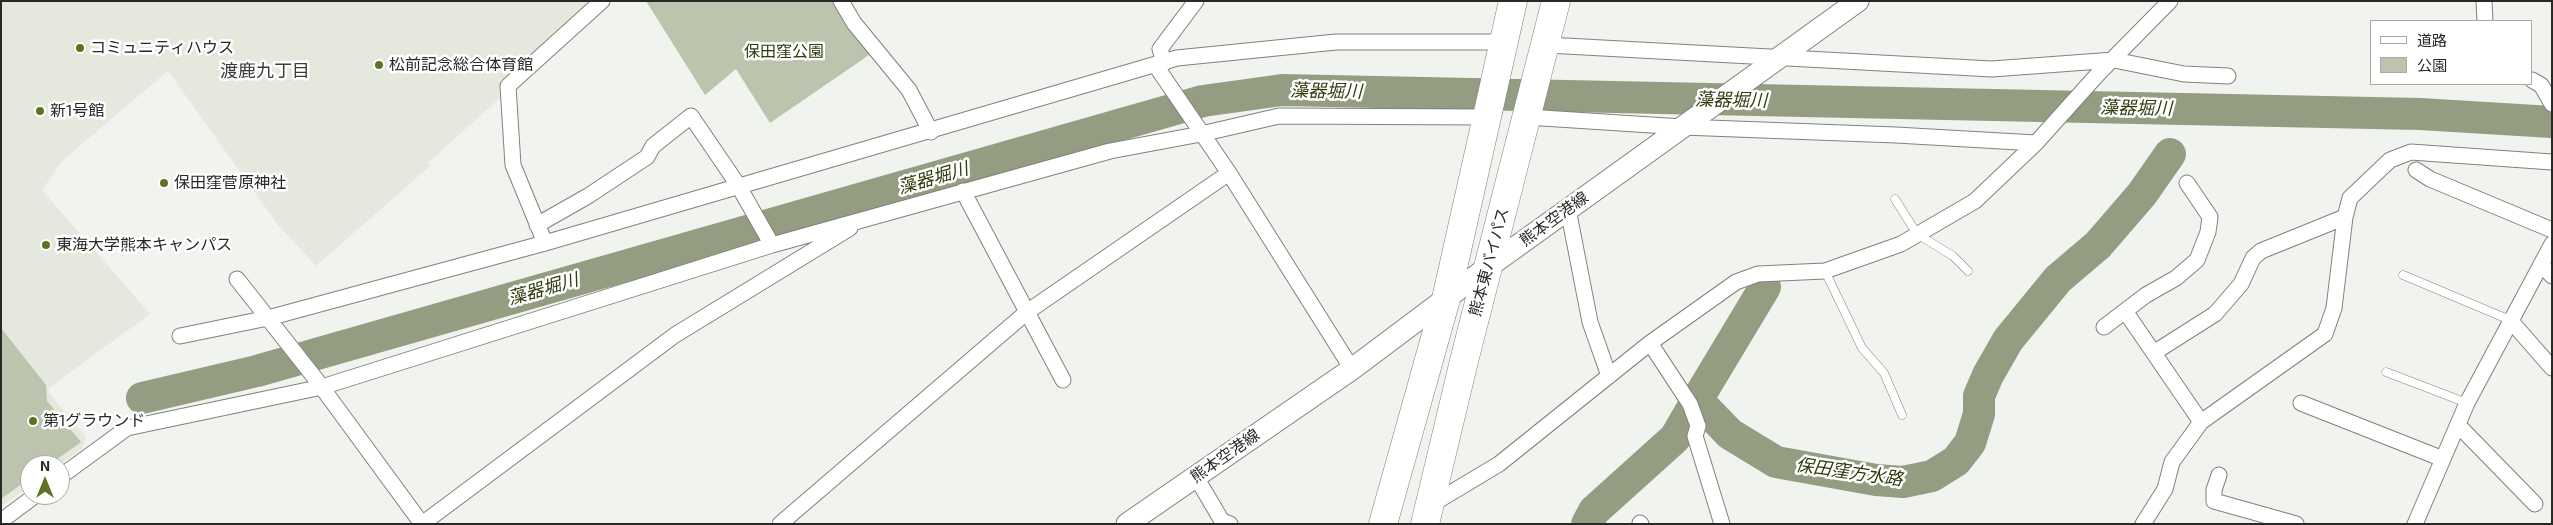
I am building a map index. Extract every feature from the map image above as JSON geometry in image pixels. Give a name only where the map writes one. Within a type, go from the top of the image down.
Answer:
[{"type":"highway","name":"熊本東バイパス","points":[[1383,524],[1446,299],[1513,1]]},
{"type":"highway","name":"熊本東バイパス","points":[[1427,515],[1488,267],[1547,44],[1556,1]]},
{"type":"main road","name":"熊本空港線","points":[[1127,524],[1352,369],[1488,267],[1858,1]]},
{"type":"street","points":[[545,243],[513,165],[508,86],[602,1]]},
{"type":"street","points":[[841,1],[854,23],[910,90],[931,132]]},
{"type":"street","points":[[1196,1],[1160,49],[1160,64],[1198,129],[1229,173],[1352,369]]},
{"type":"street","points":[[1427,515],[1499,464],[1650,343],[1736,282],[1758,274],[1825,271],[1901,244],[1975,201],[2036,143],[2098,74],[2114,60],[2170,1]]},
{"type":"street","points":[[2484,1],[2486,20]]},
{"type":"street","points":[[180,336],[268,318],[545,243],[738,185],[931,132],[1160,64],[1205,54],[1336,42],[1504,42]]},
{"type":"street","points":[[1547,44],[1774,62],[1992,69],[2114,60],[2184,74],[2228,76]]},
{"type":"street","points":[[537,225],[588,196],[647,156],[653,146],[691,116],[738,185],[769,240]]},
{"type":"street","points":[[70,470],[127,428],[318,383],[769,240],[864,220],[1110,150],[1198,129],[1279,116],[1486,117]]},
{"type":"street","points":[[1527,117],[2036,143]]},
{"type":"street","points":[[2143,524],[2165,489],[2172,462],[2201,422],[2325,334],[2334,308],[2345,217],[2350,198],[2390,160],[2411,152],[2552,162]]},
{"type":"street","points":[[2416,170],[2430,178],[2552,230]]},
{"type":"street","points":[[780,524],[1027,312],[1229,173]]},
{"type":"street","points":[[2104,327],[2146,295],[2176,278],[2197,260],[2208,232],[2210,217],[2186,183]]},
{"type":"street","points":[[963,191],[1063,380]]},
{"type":"street","points":[[1568,209],[1590,322],[1609,376]]},
{"type":"street","points":[[2155,352],[2214,314],[2241,284],[2253,258],[2261,251],[2345,217]]},
{"type":"street","points":[[237,279],[318,383],[422,524],[675,335],[864,220]]},
{"type":"street","points":[[2415,524],[2467,403],[2552,244]]},
{"type":"street","points":[[2541,264],[2552,276]]},
{"type":"street","points":[[2125,311],[2155,352],[2201,422]]},
{"type":"street","points":[[2510,320],[2552,368]]},
{"type":"street","points":[[1650,343],[1690,404],[1698,426],[1695,436],[1722,524]]},
{"type":"street","points":[[2301,403],[2344,412],[2443,459]]},
{"type":"street","points":[[2458,425],[2534,504]]},
{"type":"street","points":[[2219,475],[2214,490],[2214,501],[2296,524]]},
{"type":"street","points":[[1196,476],[1222,521],[1230,524]]},
{"type":"street","points":[[1,521],[23,505]]},
{"type":"lane","points":[[1895,199],[1917,234],[1953,256],[1968,271]]},
{"type":"lane","points":[[1825,271],[1862,348],[1884,373],[1902,415]]},
{"type":"lane","points":[[2403,274],[2510,320]]},
{"type":"lane","points":[[2386,372],[2467,403]]},
{"type":"shaded area","name":"東海大学熊本キャンパス","points":[[1,1],[592,1],[501,81],[501,97],[428,163],[430,166],[316,266],[278,225],[168,71],[63,160],[42,190],[150,314],[49,388],[49,393],[86,437],[81,450],[70,458],[70,455],[20,455],[20,493],[1,507]]},
{"type":"green space","name":"保田窪公園","points":[[646,1],[835,1],[872,53],[770,123],[736,69],[705,95]]},
{"type":"green space","name":"第1グラウンド","points":[[1,328],[46,385],[47,401],[81,442],[63,455],[20,455],[20,485],[1,499]]},
{"type":"waterway","name":"藻器堀川","points":[[142,398],[257,371],[1203,101],[1282,90],[2420,114],[2552,122]]},
{"type":"waterway","name":"保田窪方水路","points":[[1587,524],[1594,511],[1675,438],[1697,400],[1730,434],[1776,462],[1876,480],[1903,482],[1932,476],[1956,461],[1970,443],[1979,414],[1979,396],[1988,375],[2008,340],[2058,279],[2098,245],[2142,194],[2170,154]]},
{"type":"waterway","points":[[1697,400],[1765,287]]},
{"type":"place","name":"コミュニティハウス","points":[[80,48]]},
{"type":"place","name":"松前記念総合体育館","points":[[379,65]]},
{"type":"place","name":"新1号館","points":[[40,111]]},
{"type":"place","name":"保田窪菅原神社","points":[[164,183]]},
{"type":"place","name":"東海大学熊本キャンパス","points":[[46,245]]},
{"type":"place","name":"第1グラウンド","points":[[33,421]]},
{"type":"district","name":"渡鹿九丁目","points":[[265,71]]}]
